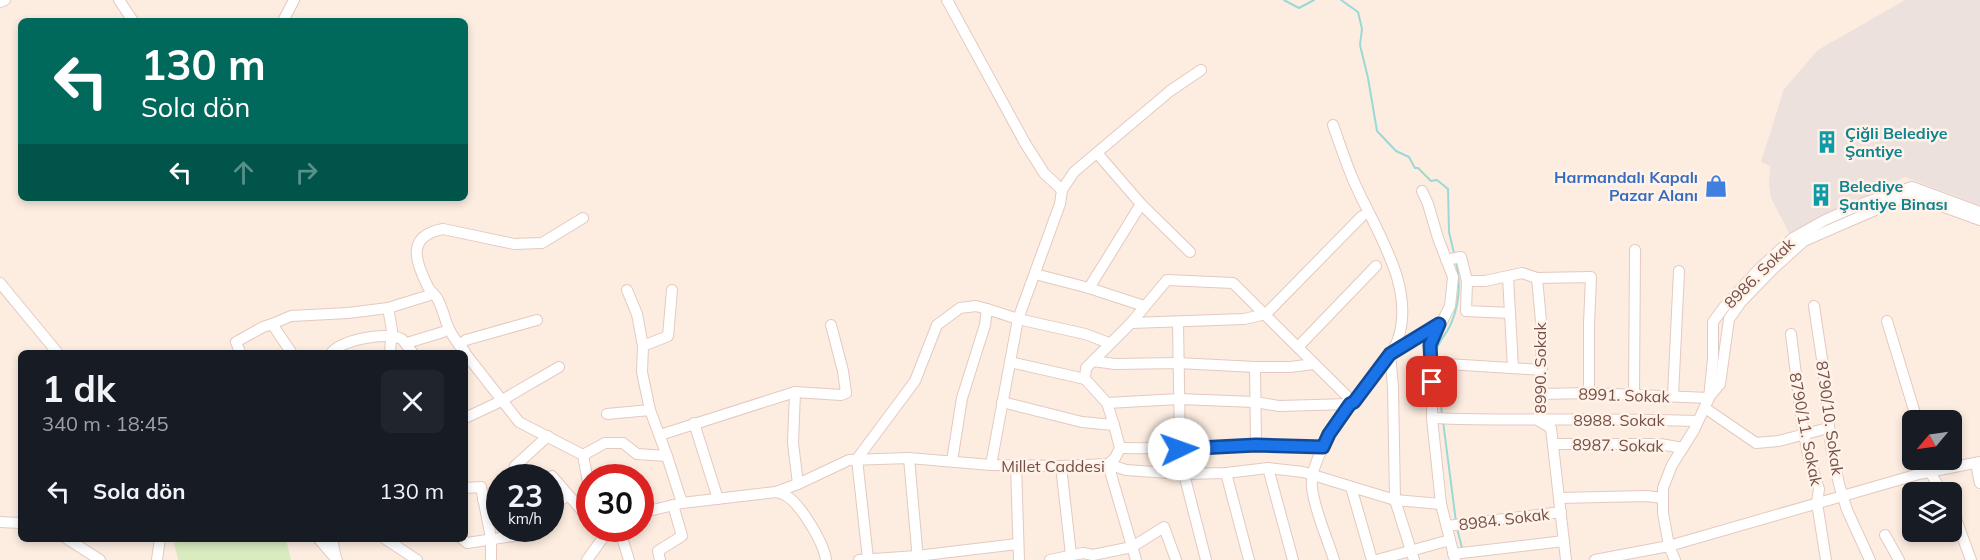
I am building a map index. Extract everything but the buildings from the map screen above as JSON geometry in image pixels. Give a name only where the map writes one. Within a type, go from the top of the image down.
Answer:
[{"type":"street","points":[[0,2],[5,0]]},
{"type":"street","points":[[119,0],[131,18]]},
{"type":"street","points":[[285,18],[294,0]]},
{"type":"street","points":[[947,0],[1025,143],[1044,173],[1062,190]]},
{"type":"street","points":[[991,465],[1018,319],[1060,204],[1062,190],[1074,172],[1170,91],[1200,70]]},
{"type":"street","points":[[1333,125],[1352,178],[1381,236],[1402,294],[1401,326],[1396,343],[1329,434],[1313,475],[1312,487],[1315,500],[1334,560]]},
{"type":"street","points":[[1097,153],[1142,204],[1190,252]]},
{"type":"street","name":"8986. Sokak","points":[[1707,403],[1713,359],[1713,322],[1732,292],[1793,238],[1825,220],[1864,203],[1912,187],[1980,212]]},
{"type":"street","points":[[1422,191],[1437,238],[1467,281],[1466,311],[1510,313]]},
{"type":"street","name":"8986. Sokak","points":[[1676,560],[1669,546],[1663,513],[1663,488],[1672,465],[1720,384],[1729,320],[1741,302],[1804,241],[1903,198],[1914,196],[1980,220]]},
{"type":"street","points":[[1089,288],[1142,204]]},
{"type":"street","points":[[1131,322],[1244,319],[1266,314],[1362,216]]},
{"type":"street","points":[[460,350],[443,332],[417,258],[415,249],[420,239],[432,231],[443,229],[514,244],[542,243],[583,218]]},
{"type":"street","points":[[1634,395],[1635,250]]},
{"type":"street","points":[[1452,259],[1450,306],[1430,345],[1436,363],[1432,418],[1441,504],[1453,525],[1450,540],[1458,555],[1564,541]]},
{"type":"street","points":[[1298,347],[1376,266]]},
{"type":"street","points":[[1673,396],[1679,271]]},
{"type":"street","points":[[1467,281],[1485,281],[1522,273],[1537,278],[1591,277],[1589,393]]},
{"type":"street","points":[[1035,274],[1144,306]]},
{"type":"street","points":[[1508,277],[1513,368]]},
{"type":"street","name":"8990. Sokak","points":[[1537,278],[1542,332],[1539,421],[1551,428],[1566,560]]},
{"type":"street","points":[[1085,379],[1086,368],[1131,322],[1167,280],[1233,283],[1352,403]]},
{"type":"street","points":[[0,283],[55,350]]},
{"type":"street","points":[[627,290],[636,314],[643,346],[642,372],[650,410],[668,456],[682,536],[658,551],[660,560]]},
{"type":"street","points":[[643,346],[668,336],[672,290]]},
{"type":"street","points":[[239,350],[236,342],[291,316],[388,308],[430,292]]},
{"type":"street","points":[[430,292],[439,300],[449,329],[460,350]]},
{"type":"street","points":[[1017,544],[918,558],[864,559],[857,459],[915,381],[937,325],[960,308],[976,306],[1018,319],[1055,326],[1109,343]]},
{"type":"street","name":"8790/10. Sokak","points":[[1814,306],[1823,366],[1828,428],[1842,496],[1870,560]]},
{"type":"street","points":[[388,308],[390,350]]},
{"type":"street","points":[[952,461],[962,398],[985,325],[987,309]]},
{"type":"street","points":[[461,350],[466,340],[537,320]]},
{"type":"street","points":[[1887,321],[1914,410]]},
{"type":"street","points":[[1178,322],[1179,449]]},
{"type":"street","points":[[272,324],[290,350]]},
{"type":"street","points":[[1390,354],[1439,324]]},
{"type":"street","points":[[660,435],[795,392],[842,395],[846,393],[843,371],[831,325]]},
{"type":"street","points":[[335,350],[353,340],[391,336],[402,339],[409,348],[443,332]]},
{"type":"street","name":"8790/11. Sokak","points":[[1791,333],[1804,435],[1819,489],[1817,503],[1826,560]]},
{"type":"street","points":[[1390,354],[1393,387],[1395,500],[1413,556]]},
{"type":"street","points":[[468,360],[503,404]]},
{"type":"street","points":[[1093,361],[1115,364],[1178,363],[1255,367],[1314,364]]},
{"type":"street","points":[[1010,362],[1085,379],[1107,403],[1120,448],[1115,458],[1108,464],[1136,560]]},
{"type":"street","points":[[1436,363],[1542,370]]},
{"type":"street","points":[[468,365],[519,422],[583,455]]},
{"type":"street","points":[[468,417],[503,404],[559,367]]},
{"type":"street","points":[[1255,367],[1256,445]]},
{"type":"street","points":[[795,392],[793,443],[798,484]]},
{"type":"street","name":"8991. Sokak","points":[[1540,394],[1673,396],[1707,403]]},
{"type":"street","points":[[1107,403],[1179,399],[1255,402],[1280,406],[1352,403]]},
{"type":"street","points":[[1002,402],[1082,422],[1114,425]]},
{"type":"street","points":[[1707,403],[1756,443],[1779,441],[1828,428]]},
{"type":"street","points":[[607,414],[650,410]]},
{"type":"street","name":"8988. Sokak","points":[[1432,418],[1539,421],[1638,418],[1697,421]]},
{"type":"street","points":[[694,423],[718,500]]},
{"type":"street","points":[[517,464],[548,436]]},
{"type":"street","points":[[583,455],[605,444],[623,443],[638,454],[668,456]]},
{"type":"street","name":"8987. Sokak","points":[[1553,444],[1660,444],[1683,448]]},
{"type":"street","points":[[1120,448],[1179,449],[1256,445],[1323,447]]},
{"type":"street","points":[[583,455],[585,464]]},
{"type":"street","points":[[909,458],[918,558]]},
{"type":"street","name":"Millet Caddesi","points":[[654,510],[677,504],[776,492],[849,460],[909,458],[991,465],[1108,464],[1126,470],[1184,474],[1226,473],[1268,468],[1313,475],[1395,500],[1441,504]]},
{"type":"street","points":[[1595,560],[1669,546],[1930,472],[1978,463],[1980,483]]},
{"type":"street","points":[[1017,465],[1019,560]]},
{"type":"street","points":[[1061,466],[1071,555]]},
{"type":"street","points":[[1268,468],[1293,560]]},
{"type":"street","points":[[1930,472],[1936,482]]},
{"type":"street","points":[[1226,473],[1249,560]]},
{"type":"street","points":[[1184,474],[1206,560]]},
{"type":"street","points":[[468,488],[481,487],[486,514]]},
{"type":"street","points":[[1351,487],[1372,560]]},
{"type":"street","points":[[564,492],[576,505]]},
{"type":"street","points":[[776,492],[786,495],[803,513],[816,535],[826,560]]},
{"type":"street","points":[[1559,498],[1646,496],[1663,498]]},
{"type":"street","name":"8984. Sokak","points":[[1453,525],[1561,512]]},
{"type":"street","points":[[0,522],[18,523]]},
{"type":"street","points":[[1050,560],[1083,553],[1094,557],[1131,547],[1164,527],[1176,560]]},
{"type":"street","points":[[1885,535],[1899,560]]},
{"type":"street","points":[[466,542],[486,539]]},
{"type":"street","points":[[1377,560],[1413,556],[1450,540]]},
{"type":"street","points":[[1962,540],[1968,559]]},
{"type":"street","points":[[72,542],[100,560]]},
{"type":"street","points":[[157,560],[159,542]]},
{"type":"street","points":[[322,542],[337,559]]},
{"type":"street","points":[[333,542],[337,559]]},
{"type":"street","points":[[389,542],[417,560]]},
{"type":"street","points":[[491,542],[491,560]]},
{"type":"street","points":[[587,560],[599,542]]},
{"type":"street","points":[[617,542],[629,560]]},
{"type":"shaded area","points":[[1905,0],[1980,0],[1980,205],[1905,177],[1789,233],[1771,198],[1770,166],[1761,162],[1784,89],[1818,50]]},
{"type":"green space","points":[[287,542],[291,560],[178,560],[174,543]]},
{"type":"waterway","points":[[1284,0],[1299,8],[1314,0]]},
{"type":"waterway","points":[[1341,0],[1358,12],[1362,29],[1360,45],[1377,131],[1396,151],[1409,157],[1415,168],[1418,168],[1431,181],[1437,180],[1448,189],[1449,232],[1454,253]]},
{"type":"waterway","points":[[1436,355],[1439,344],[1450,326],[1457,302],[1456,262]]},
{"type":"waterway","points":[[1437,367],[1442,415]]},
{"type":"waterway","points":[[1443,421],[1456,522]]},
{"type":"waterway","points":[[1457,528],[1462,548]]},
{"type":"place","name":"Çiğli Belediye Şantiye","points":[[1827,142]]},
{"type":"place","name":"Harmandalı Kapalı Pazar Alanı","points":[[1716,186]]},
{"type":"place","name":"Belediye Şantiye Binası","points":[[1821,195]]},
{"type":"route","points":[[1179,449],[1256,445],[1323,447],[1329,434],[1350,404],[1354,402],[1390,354],[1439,324],[1430,345],[1432,382]]}]
